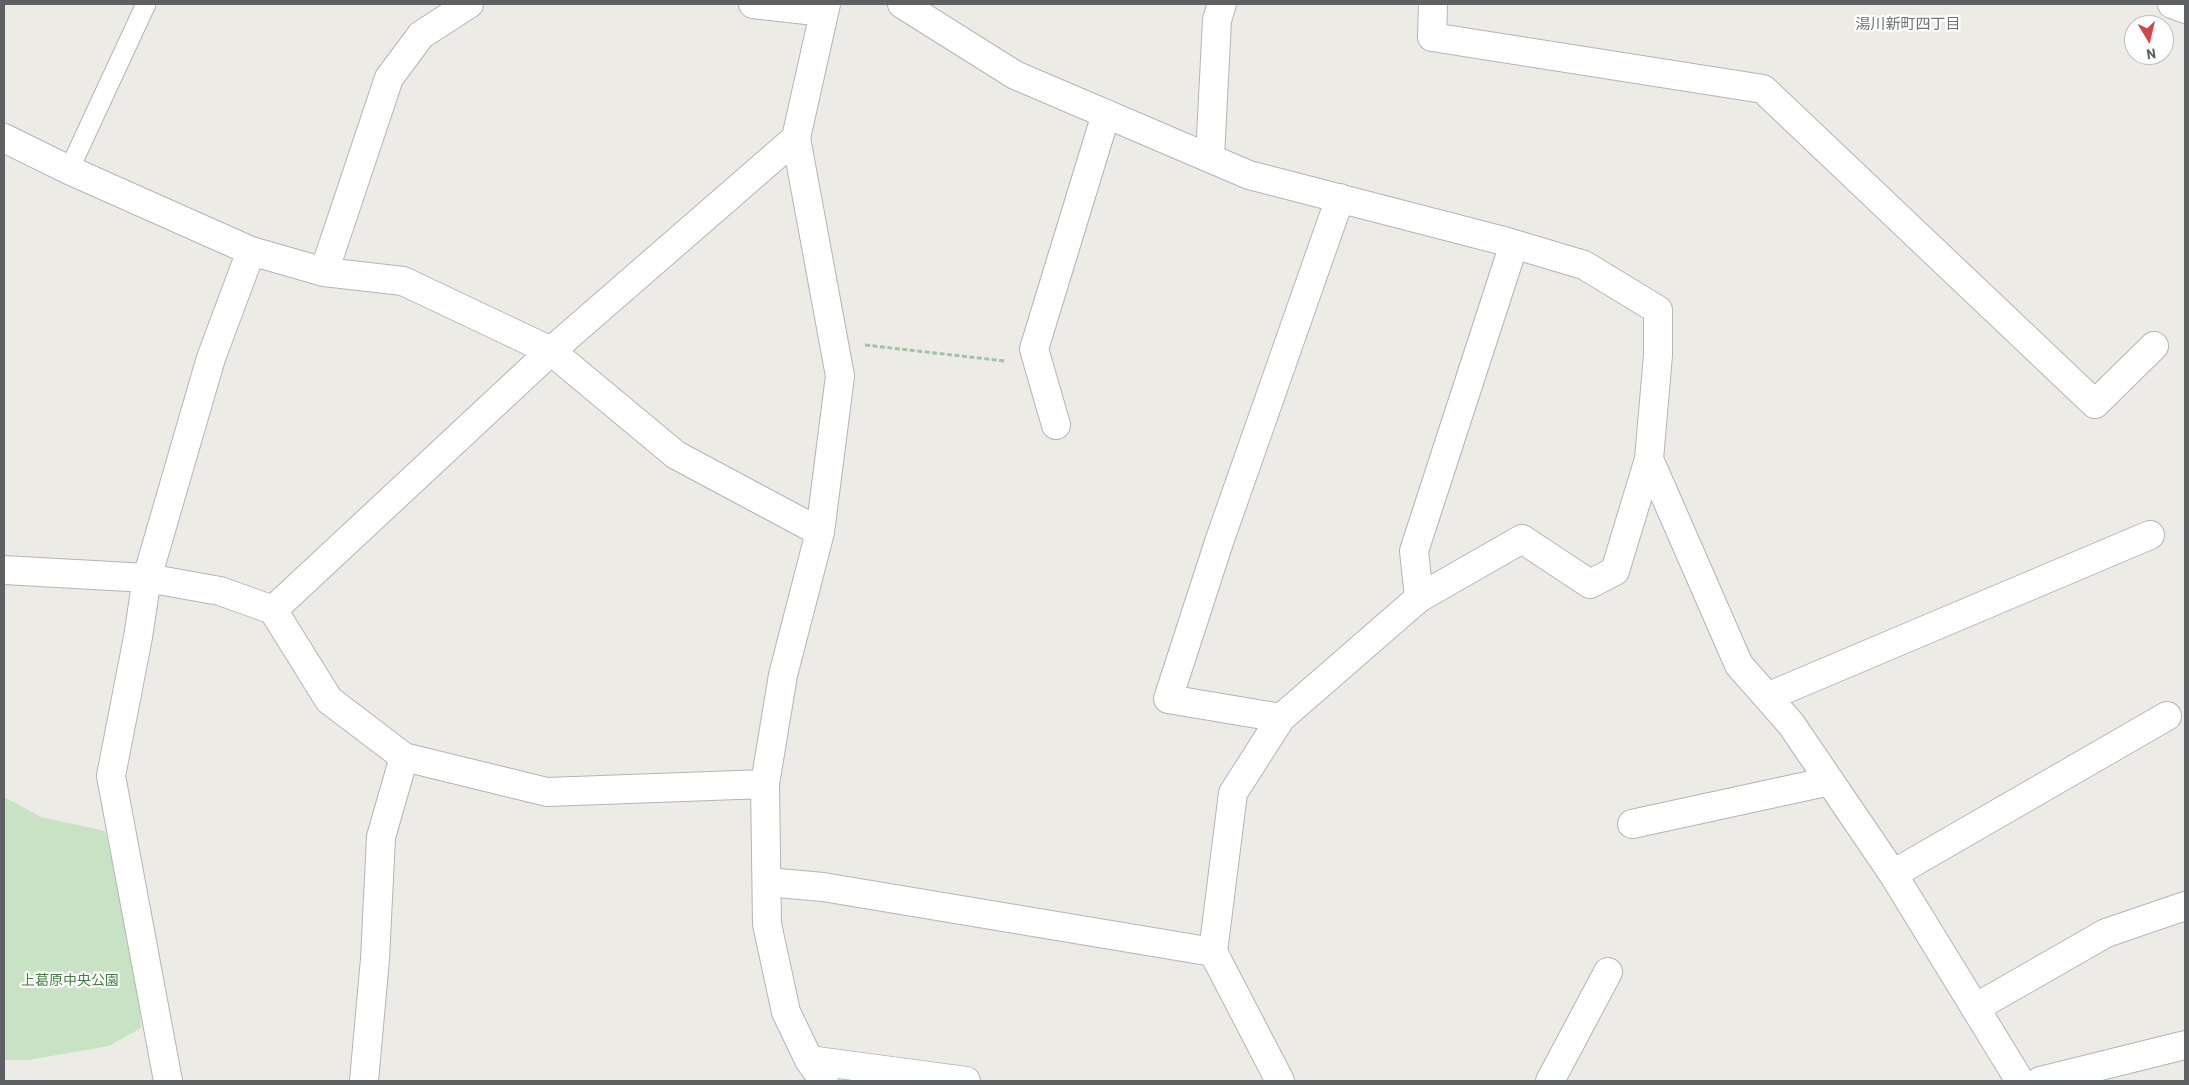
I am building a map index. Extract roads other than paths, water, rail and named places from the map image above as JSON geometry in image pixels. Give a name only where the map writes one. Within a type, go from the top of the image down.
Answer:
[{"type":"street","points":[[324,272],[389,78],[421,35],[469,4]]},
{"type":"street","points":[[753,4],[825,8],[796,138],[840,376],[820,532],[783,675],[765,784],[767,924],[786,1012],[817,1070],[966,1081]]},
{"type":"street","points":[[902,4],[1015,75],[1249,175],[1514,244],[1584,265],[1658,310],[1658,355],[1649,459],[1615,571],[1590,584],[1522,539],[1418,598],[1281,718],[1233,793],[1213,952],[1280,1081]]},
{"type":"street","points":[[1210,157],[1217,20],[1222,4]]},
{"type":"street","points":[[1433,4],[1432,37],[1763,89],[2095,404],[2154,346]]},
{"type":"street","points":[[2172,4],[2185,9]]},
{"type":"street","points":[[1056,425],[1034,349],[1106,114]]},
{"type":"street","points":[[4,138],[69,170],[251,251],[324,272],[403,281],[551,351],[676,455],[820,532]]},
{"type":"street","points":[[273,610],[551,351],[796,138]]},
{"type":"street","points":[[1281,718],[1168,699],[1219,542],[1340,198]]},
{"type":"street","points":[[1418,598],[1414,551],[1514,244]]},
{"type":"street","points":[[168,1081],[111,776],[138,637],[147,578],[211,358],[251,251]]},
{"type":"street","points":[[1649,459],[1739,665],[1791,724],[1893,874],[2020,1081]]},
{"type":"street","points":[[1767,696],[2150,535]]},
{"type":"street","points":[[4,570],[147,578],[220,591],[273,610],[329,700],[404,757],[547,792],[765,784]]},
{"type":"street","points":[[1893,874],[2167,716]]},
{"type":"street","points":[[364,1081],[375,959],[381,837],[404,757]]},
{"type":"street","points":[[1632,824],[1830,781]]},
{"type":"street","points":[[767,882],[824,887],[1213,952]]},
{"type":"street","points":[[1975,1008],[2106,933],[2185,906]]},
{"type":"street","points":[[1550,1081],[1608,972]]},
{"type":"street","points":[[2040,1081],[2185,1045]]},
{"type":"lane","points":[[69,170],[146,4]]},
{"type":"district","name":"湯川新町四丁目","points":[[1908,24]]},
{"type":"park label","name":"上葛原中央公園","points":[[70,980]]}]
